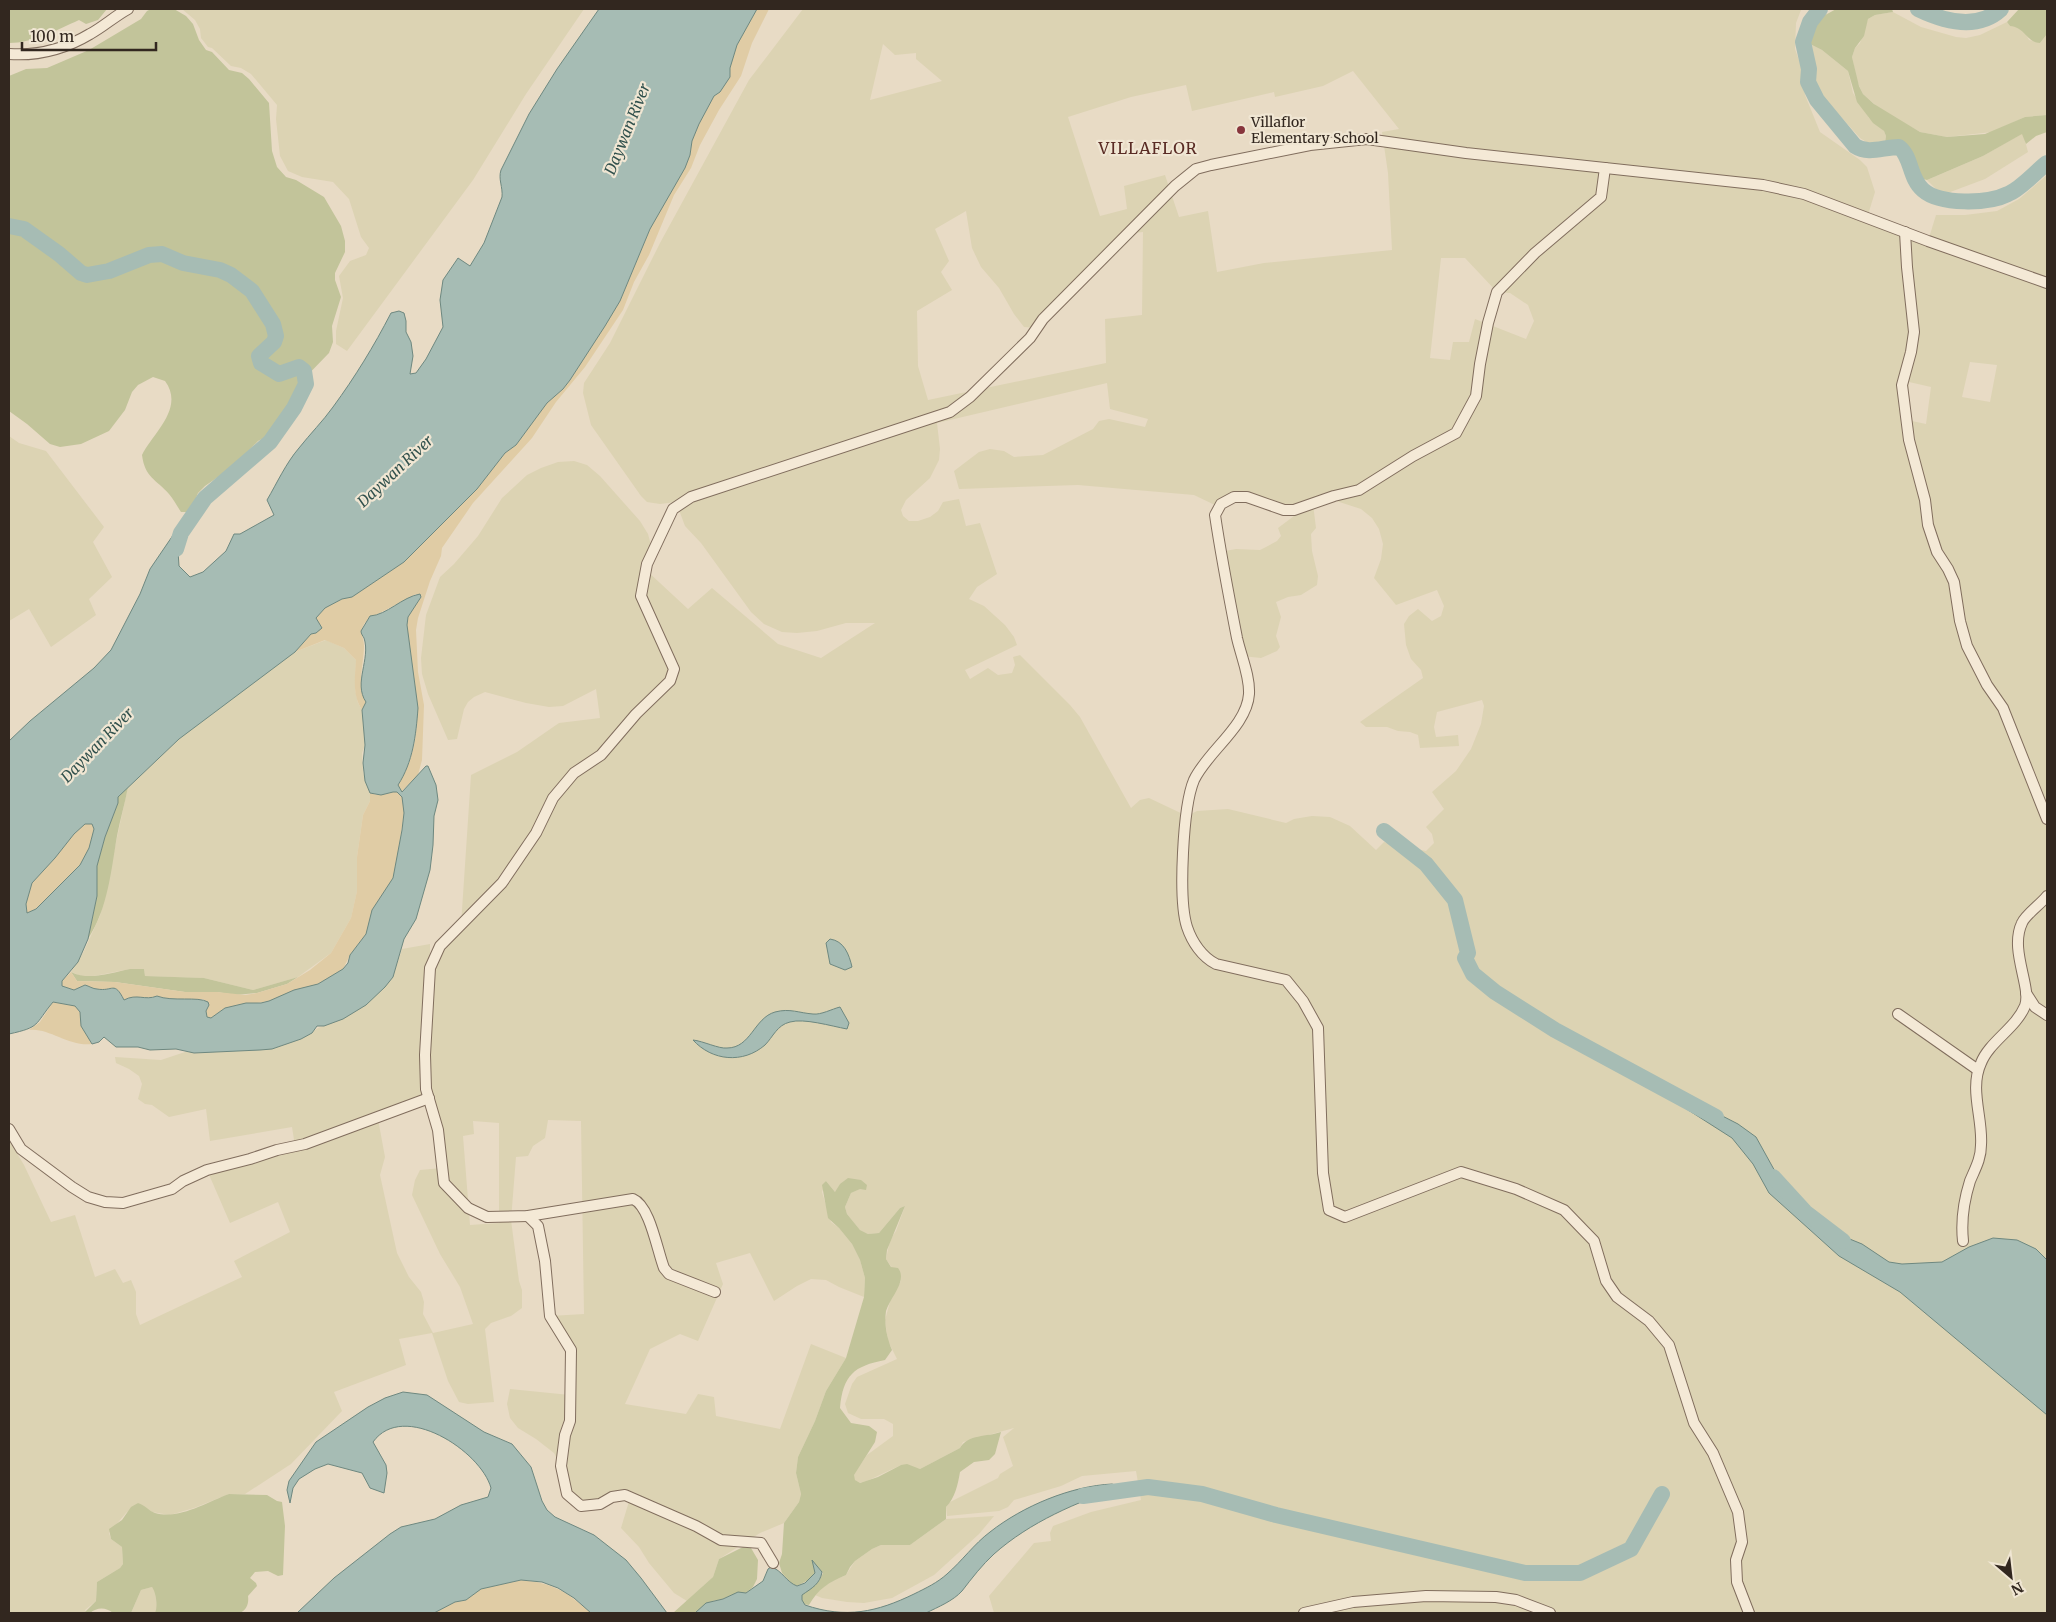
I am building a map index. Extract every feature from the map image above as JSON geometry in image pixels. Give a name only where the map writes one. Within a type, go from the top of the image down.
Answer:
[{"type":"street","points":[[9,54],[54,50],[90,34],[128,9]]},
{"type":"street","points":[[715,1292],[669,1274],[664,1268],[645,1210],[639,1202],[633,1199],[528,1216],[487,1217],[468,1208],[444,1183],[438,1130],[426,1088],[425,1055],[430,968],[440,946],[502,883],[536,833],[553,798],[574,772],[602,754],[636,714],[670,681],[674,674],[674,669],[641,596],[647,564],[674,509],[691,497],[950,412],[976,391],[1030,338],[1043,319],[1126,234],[1175,186],[1196,169],[1211,164],[1310,145],[1367,139],[1466,153],[1763,185],[1804,194],[2047,283]]},
{"type":"street","points":[[1605,168],[1601,198],[1536,253],[1497,292],[1488,322],[1476,396],[1456,433],[1413,456],[1363,488],[1328,498],[1303,508],[1284,510],[1247,497],[1238,496],[1224,501],[1217,509],[1215,515],[1222,566],[1249,694],[1241,717],[1198,773],[1192,789],[1183,858],[1185,919],[1192,939],[1209,960],[1216,964],[1286,980],[1303,1001],[1318,1028],[1323,1173],[1329,1210],[1345,1217],[1460,1172],[1516,1188],[1564,1210],[1594,1241],[1606,1281],[1617,1297],[1649,1321],[1669,1346],[1694,1423],[1714,1453],[1738,1512],[1742,1542],[1736,1560],[1737,1582],[1749,1613]]},
{"type":"street","points":[[1905,232],[1914,332],[1911,352],[1902,384],[1909,440],[1925,500],[1928,524],[1936,552],[1948,569],[1954,582],[1966,646],[1987,685],[2004,708],[2047,819]]},
{"type":"street","points":[[1964,1242],[1964,1204],[1982,1146],[1976,1093],[1978,1070],[1982,1059],[2016,1019],[2026,1004],[2017,945],[2018,933],[2022,922],[2047,896]]},
{"type":"street","points":[[2025,992],[2035,1007],[2047,1014]]},
{"type":"street","points":[[1898,1014],[1978,1070]]},
{"type":"street","points":[[9,1129],[22,1149],[72,1188],[88,1197],[105,1202],[123,1203],[172,1189],[207,1170],[305,1144],[429,1098]]},
{"type":"street","points":[[528,1216],[538,1226],[550,1316],[571,1350],[570,1421],[565,1435],[561,1466],[566,1494],[580,1506],[600,1504],[612,1497],[625,1495],[696,1526],[721,1540],[760,1543],[773,1563]]},
{"type":"street","points":[[1304,1613],[1352,1602],[1426,1596],[1496,1597],[1516,1600],[1550,1613]]},
{"type":"shaded area","points":[[182,9],[584,9],[526,94],[473,180],[347,351],[336,344],[336,331],[343,298],[339,276],[350,261],[366,255],[369,248],[361,237],[349,199],[333,182],[302,177],[288,171],[280,156],[276,119],[277,105],[251,74],[241,68],[231,66],[212,48],[208,47],[201,38],[200,29],[195,20]]},
{"type":"shaded area","points":[[803,9],[1799,9],[1801,10],[1796,23],[1795,49],[1801,66],[1805,95],[1820,132],[1867,167],[1875,192],[1867,218],[1928,241],[1936,215],[1965,215],[1997,211],[2019,199],[2047,175],[2047,1613],[994,1613],[989,1596],[1034,1543],[1051,1541],[1050,1533],[1053,1526],[1091,1512],[1141,1500],[1136,1471],[1082,1476],[1061,1486],[1014,1500],[1008,1507],[999,1511],[947,1516],[946,1507],[950,1502],[998,1478],[1000,1474],[1013,1466],[1003,1437],[1014,1428],[963,1442],[960,1448],[920,1469],[901,1465],[867,1481],[859,1483],[855,1480],[853,1475],[867,1455],[893,1436],[893,1424],[884,1419],[861,1419],[848,1413],[845,1404],[852,1384],[857,1377],[897,1359],[888,1341],[885,1320],[891,1298],[901,1281],[886,1259],[890,1240],[896,1231],[905,1206],[900,1208],[879,1233],[868,1234],[860,1230],[847,1214],[845,1207],[851,1193],[867,1185],[835,1192],[826,1181],[822,1192],[831,1222],[839,1228],[852,1244],[860,1260],[865,1278],[864,1297],[826,1280],[811,1279],[774,1301],[750,1253],[716,1263],[723,1284],[698,1341],[680,1334],[650,1349],[625,1404],[686,1414],[698,1394],[714,1397],[716,1416],[780,1429],[811,1344],[846,1358],[826,1391],[815,1421],[798,1457],[796,1473],[801,1494],[799,1502],[784,1523],[760,1533],[719,1559],[713,1577],[687,1601],[674,1593],[649,1563],[639,1547],[621,1528],[630,1498],[581,1506],[567,1494],[561,1466],[554,1453],[518,1428],[510,1418],[507,1404],[510,1389],[570,1395],[571,1350],[550,1316],[584,1314],[581,1121],[548,1120],[545,1138],[533,1146],[528,1156],[516,1157],[511,1220],[519,1281],[522,1290],[522,1308],[511,1316],[491,1323],[485,1329],[494,1402],[468,1404],[459,1402],[448,1381],[432,1333],[399,1339],[406,1365],[334,1392],[342,1411],[291,1464],[245,1494],[229,1494],[170,1515],[152,1512],[138,1503],[126,1513],[109,1533],[111,1539],[122,1547],[123,1564],[120,1568],[97,1582],[96,1601],[85,1610],[86,1613],[9,1613],[9,1140],[24,1165],[51,1222],[75,1215],[95,1277],[115,1269],[123,1283],[131,1280],[136,1292],[136,1314],[140,1325],[242,1277],[234,1261],[290,1232],[278,1202],[230,1223],[207,1170],[295,1146],[292,1127],[210,1141],[206,1109],[169,1117],[152,1105],[145,1104],[138,1099],[142,1084],[139,1076],[116,1063],[115,1057],[161,1060],[185,1052],[272,1049],[301,1039],[318,1028],[343,1019],[393,977],[402,949],[430,944],[430,966],[461,925],[471,775],[517,752],[559,723],[600,718],[596,689],[563,706],[549,707],[485,692],[468,702],[464,709],[457,739],[448,740],[428,694],[422,674],[421,658],[426,615],[440,577],[478,536],[502,498],[527,475],[541,468],[558,462],[574,461],[587,465],[600,476],[640,521],[648,534],[651,545],[646,570],[688,609],[712,588],[778,644],[821,658],[875,623],[846,623],[817,631],[797,633],[782,632],[764,624],[751,612],[701,543],[685,526],[676,502],[660,504],[647,502],[641,496],[591,425],[583,393],[584,383],[610,343],[660,243],[749,80]],"holes":[[[883,44],[895,55],[916,53],[916,59],[942,81],[870,100]],[[1353,71],[1399,129],[1382,132],[1388,173],[1392,250],[1264,263],[1217,272],[1208,211],[1179,217],[1165,175],[1124,186],[1127,209],[1100,216],[1068,117],[1131,97],[1186,85],[1192,111],[1274,92],[1275,97],[1323,86]],[[966,211],[972,248],[981,267],[999,288],[1024,327],[1036,328],[1126,234],[1143,232],[1142,315],[1105,319],[1106,363],[928,400],[918,366],[917,311],[952,290],[941,272],[949,261],[935,229]],[[1441,258],[1465,258],[1497,292],[1510,293],[1528,305],[1534,321],[1526,339],[1475,319],[1469,342],[1453,342],[1450,360],[1430,358]],[[1970,362],[1997,365],[1990,402],[1962,397]],[[1909,382],[1931,387],[1926,424],[1912,421],[1908,391]],[[1107,383],[1110,409],[1148,419],[1145,427],[1109,419],[1099,421],[1093,429],[1043,455],[1014,457],[1004,451],[990,449],[979,452],[954,471],[959,489],[1078,485],[1194,495],[1219,507],[1247,497],[1302,510],[1278,528],[1281,536],[1277,541],[1266,547],[1260,550],[1236,549],[1220,552],[1242,656],[1261,658],[1277,651],[1280,647],[1276,636],[1281,617],[1276,602],[1288,597],[1301,595],[1317,585],[1318,576],[1312,551],[1311,534],[1316,528],[1313,504],[1327,498],[1361,509],[1372,518],[1379,529],[1383,544],[1381,559],[1374,578],[1396,605],[1437,590],[1444,606],[1441,616],[1432,621],[1418,609],[1409,616],[1404,624],[1406,645],[1411,659],[1421,670],[1423,678],[1360,722],[1366,727],[1387,727],[1418,735],[1420,748],[1459,746],[1458,735],[1436,737],[1434,727],[1437,712],[1482,700],[1484,706],[1481,724],[1471,749],[1456,771],[1432,792],[1444,809],[1426,827],[1432,834],[1434,843],[1426,851],[1384,842],[1376,850],[1350,826],[1330,817],[1312,816],[1294,819],[1286,823],[1228,809],[1197,811],[1187,816],[1149,798],[1140,800],[1131,808],[1080,717],[1020,655],[1013,657],[1015,665],[1012,673],[998,675],[988,668],[970,679],[965,670],[1017,645],[1014,637],[1005,625],[984,606],[969,599],[977,587],[997,574],[980,523],[966,526],[959,499],[943,502],[938,511],[930,517],[918,521],[909,521],[903,516],[901,510],[906,500],[930,478],[939,460],[940,449],[937,423]],[[426,1089],[442,1168],[420,1170],[415,1180],[412,1195],[440,1254],[460,1287],[473,1324],[433,1333],[423,1314],[424,1302],[421,1292],[409,1277],[397,1253],[380,1175],[385,1157],[378,1119],[412,1104]],[[473,1121],[499,1123],[499,1223],[470,1225],[463,1136],[474,1134]]]},
{"type":"shaded area","points":[[1893,12],[1921,27],[1956,37],[1966,38],[1980,35],[2007,22],[2010,26],[2017,26],[2024,31],[2029,40],[2040,43],[2047,34],[2047,115],[2025,117],[1992,132],[1947,137],[1920,132],[1881,110],[1863,94],[1857,81],[1852,57],[1855,48],[1860,43],[1868,19],[1875,15]]},
{"type":"shaded area","points":[[1810,44],[1822,50],[1848,71],[1853,93],[1869,118],[1884,131],[1886,136],[1885,143],[1880,146],[1871,145],[1860,138],[1816,89],[1813,81]]},
{"type":"shaded area","points":[[2023,133],[2028,152],[1985,179],[1945,194],[1939,192],[1927,180],[1983,156]]},
{"type":"shaded area","points":[[9,436],[19,443],[46,451],[104,527],[93,542],[112,577],[89,599],[96,615],[51,647],[29,609],[9,621]]},
{"type":"shaded area","points":[[326,640],[344,648],[356,660],[355,689],[358,703],[362,710],[365,745],[362,753],[363,772],[370,793],[370,801],[363,815],[357,857],[357,891],[351,918],[331,953],[298,977],[253,990],[204,978],[145,976],[144,969],[130,969],[89,977],[71,972],[83,953],[100,916],[128,787],[179,739],[295,652]]},
{"type":"shaded area","points":[[994,1516],[979,1534],[934,1575],[892,1598],[864,1603],[822,1598],[815,1595],[828,1583],[846,1575],[855,1561],[881,1545],[910,1545],[946,1519]]},
{"type":"shaded area","points":[[152,1587],[155,1590],[156,1612],[131,1613],[141,1590]]},
{"type":"green space","points":[[9,9],[107,9],[98,20],[86,24],[79,20],[54,32],[27,41],[9,43]]},
{"type":"green space","points":[[151,9],[174,9],[186,16],[193,24],[199,40],[206,50],[212,52],[229,70],[242,73],[249,79],[269,103],[272,151],[277,167],[286,177],[296,180],[324,197],[341,226],[345,241],[345,252],[335,273],[335,280],[341,297],[332,326],[333,342],[329,353],[297,386],[288,408],[268,436],[258,441],[235,465],[205,486],[198,493],[193,505],[187,512],[181,512],[169,494],[148,473],[143,463],[142,455],[165,420],[169,410],[171,401],[170,391],[165,381],[153,377],[138,385],[132,392],[125,410],[109,431],[81,444],[60,447],[50,444],[9,411],[9,76],[26,69],[47,68],[89,50],[141,19]]},
{"type":"green space","points":[[1836,9],[1892,9],[1893,12],[1875,15],[1868,19],[1864,36],[1855,48],[1852,57],[1859,86],[1863,94],[1874,104],[1920,132],[1947,137],[1985,134],[2025,117],[2047,115],[2047,132],[2036,136],[2026,144],[2022,134],[1983,156],[1927,180],[1920,178],[1914,171],[1908,154],[1902,149],[1885,143],[1886,136],[1884,131],[1873,123],[1857,102],[1848,71],[1822,50],[1810,44],[1813,26],[1824,16]]},
{"type":"green space","points":[[2019,9],[2047,9],[2047,34],[2040,43],[2035,42],[2019,29],[2010,26],[2007,22]]},
{"type":"green space","points":[[128,787],[104,902],[95,927],[88,939],[97,896],[97,866],[105,837],[118,803],[118,797]]},
{"type":"green space","points":[[130,969],[144,969],[145,976],[204,978],[253,990],[298,977],[287,984],[257,993],[236,995],[217,992],[185,992],[115,982],[77,981],[71,972],[78,975],[92,976]]},
{"type":"green space","points":[[848,1178],[861,1180],[867,1185],[866,1190],[860,1189],[851,1193],[845,1207],[847,1214],[860,1230],[868,1234],[879,1233],[900,1208],[905,1206],[887,1250],[886,1259],[891,1267],[898,1268],[901,1273],[900,1284],[886,1311],[886,1331],[892,1350],[885,1360],[865,1365],[852,1374],[847,1380],[842,1397],[840,1408],[851,1423],[869,1426],[877,1432],[875,1442],[854,1475],[855,1480],[860,1483],[878,1477],[901,1465],[907,1464],[920,1469],[960,1448],[968,1440],[1001,1432],[995,1454],[989,1460],[974,1462],[960,1472],[954,1495],[946,1507],[946,1519],[910,1545],[881,1545],[872,1549],[855,1561],[846,1575],[829,1583],[820,1590],[809,1605],[803,1604],[800,1592],[819,1581],[823,1573],[818,1567],[813,1577],[797,1586],[792,1584],[782,1573],[779,1563],[782,1554],[784,1523],[799,1502],[801,1494],[796,1473],[798,1457],[815,1421],[826,1391],[846,1358],[864,1297],[865,1278],[860,1260],[852,1244],[828,1218],[822,1185],[826,1181],[835,1192],[840,1184]]},
{"type":"green space","points":[[229,1494],[267,1495],[282,1502],[285,1526],[283,1575],[278,1576],[268,1571],[255,1572],[250,1578],[257,1586],[248,1596],[247,1606],[242,1612],[155,1613],[156,1600],[152,1587],[141,1590],[131,1613],[113,1613],[101,1608],[90,1613],[85,1612],[96,1601],[97,1582],[120,1568],[123,1564],[122,1547],[111,1539],[109,1529],[122,1520],[131,1507],[138,1503],[155,1513],[164,1515],[174,1514],[193,1509]]},
{"type":"green space","points":[[743,1547],[751,1548],[758,1560],[757,1579],[753,1587],[746,1593],[731,1595],[713,1601],[695,1613],[673,1613],[713,1577],[719,1559]]},
{"type":"sand","points":[[757,9],[769,9],[752,43],[741,76],[719,110],[700,145],[691,168],[674,195],[623,310],[585,367],[556,402],[532,438],[473,503],[442,548],[441,556],[430,581],[418,618],[416,630],[418,672],[424,705],[422,760],[418,775],[401,792],[398,785],[408,764],[414,745],[417,725],[407,625],[408,617],[421,597],[416,594],[376,615],[370,616],[363,626],[364,646],[361,689],[366,702],[362,710],[355,692],[356,660],[344,648],[325,640],[295,652],[311,634],[316,633],[321,628],[316,618],[325,608],[342,599],[352,597],[404,562],[477,489],[505,453],[516,445],[547,403],[570,380],[620,301],[650,229],[690,155],[692,141],[699,124],[714,96],[720,92],[730,77],[730,68],[737,45]]},
{"type":"sand","points":[[397,792],[402,797],[404,813],[393,878],[366,934],[350,955],[343,969],[318,984],[269,1001],[225,1008],[211,1018],[207,1018],[206,1011],[209,1005],[203,999],[186,1000],[157,996],[149,998],[133,997],[124,1000],[118,990],[113,988],[102,990],[85,985],[74,990],[62,986],[62,981],[71,972],[77,981],[115,982],[185,992],[217,992],[245,995],[287,984],[310,970],[331,953],[351,918],[357,891],[357,857],[363,815],[370,801],[370,793],[381,795]]},
{"type":"sand","points":[[85,824],[92,824],[94,829],[89,848],[80,865],[36,909],[27,913],[26,904],[32,883],[74,834]]},
{"type":"sand","points":[[53,1002],[75,1006],[80,1012],[81,1026],[92,1044],[75,1043],[44,1031],[29,1030],[40,1022]]},
{"type":"sand","points":[[521,1580],[551,1586],[575,1599],[591,1613],[434,1613],[455,1602],[466,1600],[481,1589]]},
{"type":"water","name":"Daywan River","points":[[599,9],[757,9],[737,45],[730,68],[730,77],[720,92],[714,96],[699,124],[692,141],[690,155],[685,168],[650,229],[620,301],[563,389],[547,403],[516,445],[505,453],[477,489],[404,562],[352,597],[342,599],[325,608],[316,618],[322,628],[316,633],[311,634],[295,652],[179,739],[118,797],[118,803],[105,837],[97,866],[97,896],[88,939],[78,962],[62,981],[62,986],[74,990],[85,985],[102,990],[113,988],[118,990],[124,1000],[133,997],[149,998],[157,996],[170,999],[204,1000],[209,1005],[206,1011],[207,1017],[211,1018],[225,1008],[246,1003],[269,1001],[294,990],[318,984],[343,969],[348,963],[350,955],[366,934],[372,910],[393,878],[404,813],[402,797],[397,792],[381,795],[370,793],[365,781],[363,763],[365,745],[362,710],[366,702],[362,695],[361,687],[366,646],[361,631],[370,616],[382,613],[420,594],[421,597],[408,617],[407,625],[418,708],[416,728],[410,758],[398,785],[402,792],[428,766],[436,785],[438,800],[434,816],[430,870],[416,919],[404,939],[393,977],[366,1005],[343,1019],[324,1026],[317,1026],[312,1033],[301,1039],[272,1049],[194,1053],[176,1049],[150,1050],[138,1047],[116,1047],[104,1037],[99,1042],[92,1044],[81,1026],[80,1012],[75,1006],[53,1002],[32,1027],[9,1034],[9,741],[94,668],[111,650],[140,594],[150,569],[182,522],[184,538],[178,551],[179,566],[190,577],[203,572],[226,551],[234,534],[240,534],[274,515],[267,500],[282,473],[294,454],[329,412],[349,384],[391,313],[399,311],[404,313],[406,332],[411,342],[413,356],[410,374],[416,373],[426,359],[443,327],[440,300],[443,280],[458,258],[470,266],[484,243],[502,197],[501,170],[529,114],[557,69]],"holes":[[[85,824],[92,824],[94,829],[89,848],[80,865],[36,909],[27,913],[26,904],[32,883],[74,834]]]},
{"type":"water","points":[[830,939],[842,945],[852,967],[845,970],[830,964],[826,943]]},
{"type":"water","points":[[840,1007],[849,1023],[847,1029],[810,1022],[790,1022],[778,1028],[765,1045],[747,1055],[728,1058],[718,1056],[701,1047],[693,1040],[724,1048],[735,1047],[747,1038],[762,1020],[775,1012],[790,1011],[816,1014]]},
{"type":"water","points":[[1703,1106],[1738,1124],[1756,1137],[1792,1202],[1803,1213],[1830,1231],[1862,1244],[1889,1262],[1902,1264],[1942,1262],[1969,1247],[1993,1238],[2017,1240],[2036,1249],[2047,1260],[2047,1415],[1900,1292],[1839,1256],[1769,1193],[1753,1164],[1732,1138],[1685,1108]]},
{"type":"water","points":[[403,1392],[427,1395],[484,1432],[512,1444],[531,1467],[542,1501],[547,1510],[555,1517],[594,1535],[626,1560],[667,1613],[591,1613],[574,1598],[558,1588],[542,1582],[521,1580],[481,1589],[466,1600],[455,1602],[434,1613],[297,1613],[334,1578],[401,1527],[435,1519],[461,1505],[488,1497],[491,1488],[473,1459],[440,1435],[421,1428],[403,1426],[386,1430],[373,1442],[386,1465],[387,1473],[384,1493],[370,1488],[362,1473],[328,1464],[315,1469],[299,1479],[293,1488],[290,1503],[287,1490],[289,1481],[316,1442],[368,1407],[385,1398]]},
{"type":"water","points":[[1112,1484],[1122,1487],[1071,1506],[1023,1532],[990,1558],[958,1595],[926,1613],[695,1613],[706,1603],[723,1599],[738,1592],[746,1593],[763,1581],[768,1569],[771,1567],[797,1586],[805,1583],[815,1573],[812,1560],[822,1572],[817,1583],[802,1595],[805,1605],[834,1612],[861,1612],[887,1605],[914,1594],[939,1580],[984,1537],[1017,1514],[1064,1493]]},
{"type":"waterway","points":[[1820,9],[1810,22],[1803,42],[1809,69],[1808,82],[1817,100],[1855,146],[1866,150],[1899,147],[1906,156],[1918,185],[1931,195],[1952,200],[1989,200],[2008,194],[2023,184],[2047,163]]},
{"type":"waterway","points":[[1918,9],[1938,17],[1960,22],[1981,20],[1992,16],[2001,9]]},
{"type":"waterway","points":[[9,226],[24,229],[59,254],[81,273],[87,275],[109,271],[149,255],[162,254],[183,263],[220,270],[231,275],[252,291],[273,324],[276,336],[274,342],[259,356],[261,363],[279,374],[299,367],[304,371],[306,384],[294,408],[270,442],[205,498],[181,533],[176,549]]},
{"type":"waterway","points":[[1384,831],[1426,864],[1455,900],[1468,953],[1465,958],[1473,974],[1495,992],[1555,1030],[1716,1117]]},
{"type":"waterway","points":[[1773,1177],[1805,1212],[1843,1241]]},
{"type":"waterway","points":[[1083,1496],[1148,1487],[1202,1494],[1276,1515],[1525,1573],[1580,1573],[1631,1549],[1662,1494]]},
{"type":"place","name":"Villaflor Elementary School","points":[[1241,130]]},
{"type":"district","name":"VILLAFLOR","points":[[1148,148]]}]
